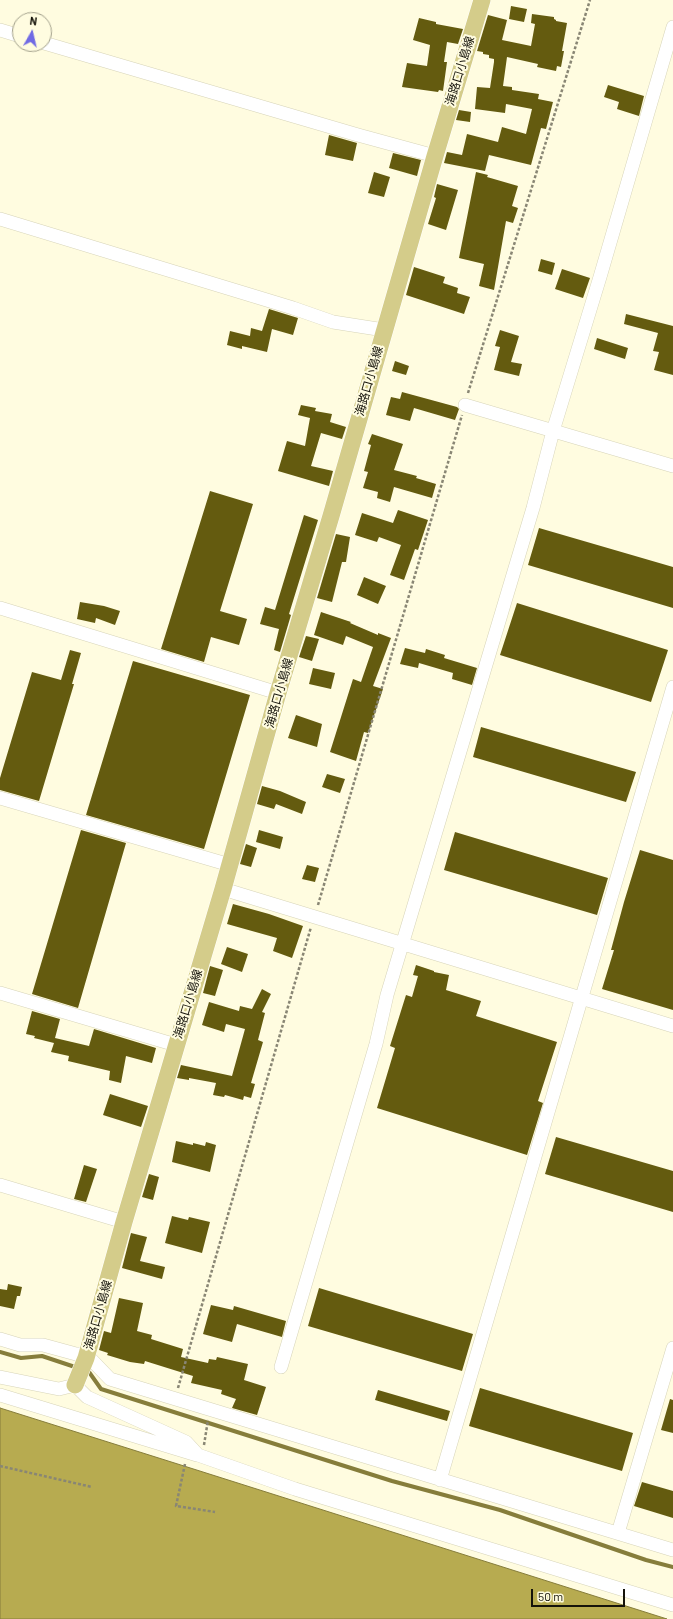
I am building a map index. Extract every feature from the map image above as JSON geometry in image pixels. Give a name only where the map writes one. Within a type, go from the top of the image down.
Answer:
[{"type":"main road","name":"海路口小島線","points":[[82,1367],[230,865],[278,693],[334,508],[384,330],[482,0]]},
{"type":"street","points":[[281,1367],[376,1044],[387,994],[533,508],[553,431],[600,277],[673,27]]},
{"type":"street","points":[[0,30],[12,34]]},
{"type":"street","points":[[52,45],[435,156]]},
{"type":"street","points":[[0,219],[293,308],[333,322],[384,330]]},
{"type":"street","points":[[465,405],[673,466]]},
{"type":"street","points":[[0,608],[278,693]]},
{"type":"street","points":[[440,1480],[673,687]]},
{"type":"street","points":[[0,798],[230,865]]},
{"type":"street","points":[[223,889],[673,1026]]},
{"type":"street","points":[[0,993],[176,1045]]},
{"type":"street","points":[[0,1185],[124,1222]]},
{"type":"street","points":[[0,1339],[20,1345],[43,1345],[76,1354],[82,1367],[87,1397],[186,1442],[200,1456]]},
{"type":"street","points":[[618,1533],[673,1348]]},
{"type":"street","points":[[82,1367],[110,1379],[673,1550]]},
{"type":"street","points":[[0,1377],[59,1389],[82,1367]]},
{"type":"street","points":[[0,1395],[200,1456],[295,1489],[673,1605]]},
{"type":"path","points":[[175,1399],[314,916],[465,405],[590,0]]},
{"type":"path","points":[[200,1456],[208,1424]]},
{"type":"path","points":[[0,1466],[92,1486]]},
{"type":"path","points":[[184,1466],[176,1506],[215,1512]]},
{"type":"shaded area","points":[[0,1408],[184,1466],[667,1619],[0,1619]]},
{"type":"building","points":[[511,6],[527,9],[524,22],[509,19]]},
{"type":"building","points":[[532,14],[554,17],[556,21],[567,23],[561,67],[557,66],[556,71],[537,67],[538,64],[507,57],[503,86],[512,87],[512,90],[539,94],[538,99],[553,102],[546,129],[541,128],[531,165],[489,155],[485,171],[444,163],[447,152],[462,155],[467,134],[498,142],[502,127],[526,134],[532,109],[506,104],[505,113],[475,109],[477,87],[490,88],[494,62],[494,59],[489,58],[489,55],[477,51],[488,15],[507,20],[502,40],[531,46],[535,24],[531,23]]},
{"type":"building","points":[[419,18],[436,22],[436,24],[463,29],[458,44],[447,42],[444,62],[447,62],[443,91],[439,90],[438,92],[402,87],[407,63],[427,66],[430,45],[413,40]]},
{"type":"building","points":[[608,85],[644,96],[639,116],[617,109],[619,102],[604,97]]},
{"type":"building","points":[[459,110],[471,112],[470,122],[456,120]]},
{"type":"building","points":[[329,135],[357,143],[353,161],[325,155]]},
{"type":"building","points":[[393,153],[421,160],[417,176],[389,168]]},
{"type":"building","points":[[374,172],[390,177],[384,197],[368,193]]},
{"type":"building","points":[[476,172],[488,175],[487,177],[518,186],[512,206],[518,208],[513,223],[506,221],[494,290],[479,286],[484,264],[459,258]]},
{"type":"building","points":[[437,184],[458,190],[446,230],[428,224],[436,198],[434,197]]},
{"type":"building","points":[[541,259],[555,263],[552,275],[538,271]]},
{"type":"building","points":[[414,267],[445,277],[443,283],[458,288],[457,293],[470,297],[464,314],[406,295]]},
{"type":"building","points":[[562,269],[590,278],[583,298],[555,289]]},
{"type":"building","points":[[269,309],[298,318],[293,335],[272,329],[267,352],[242,346],[242,349],[227,345],[230,331],[250,336],[251,328],[262,331]]},
{"type":"building","points":[[626,314],[673,326],[673,375],[654,370],[659,352],[653,351],[658,333],[624,324]]},
{"type":"building","points":[[500,330],[519,336],[511,362],[522,364],[519,376],[494,370],[500,347],[495,346]]},
{"type":"building","points":[[597,338],[628,348],[625,359],[594,349]]},
{"type":"building","points":[[395,361],[409,366],[406,375],[392,371]]},
{"type":"building","points":[[402,392],[457,407],[459,409],[455,420],[414,408],[410,421],[386,415],[391,397],[400,399]]},
{"type":"building","points":[[301,405],[316,408],[315,411],[332,414],[330,422],[346,427],[342,439],[321,433],[311,466],[333,471],[329,486],[278,471],[287,441],[305,446],[310,418],[298,415]]},
{"type":"building","points":[[372,434],[403,444],[394,470],[417,476],[416,478],[436,484],[432,498],[394,487],[390,502],[377,498],[378,492],[363,488],[368,472],[364,471],[371,445],[368,444]]},
{"type":"building","points":[[210,491],[253,504],[220,611],[247,619],[239,645],[211,637],[204,662],[161,649]]},
{"type":"building","points":[[398,510],[428,520],[418,550],[415,549],[404,580],[390,575],[401,545],[379,537],[377,542],[355,535],[362,513],[393,523]]},
{"type":"building","points":[[304,515],[318,520],[289,614],[291,615],[280,652],[274,650],[279,629],[260,624],[265,607],[275,610]]},
{"type":"building","points":[[539,528],[673,567],[673,608],[528,565]]},
{"type":"building","points":[[336,534],[350,537],[346,562],[342,562],[332,602],[317,598]]},
{"type":"building","points":[[364,577],[386,586],[378,604],[357,595]]},
{"type":"building","points":[[80,602],[104,606],[120,611],[115,625],[96,618],[95,623],[77,619]]},
{"type":"building","points":[[517,603],[668,650],[651,702],[500,655]]},
{"type":"building","points":[[321,612],[351,622],[350,623],[378,635],[378,633],[391,638],[373,686],[383,689],[368,733],[364,732],[356,761],[330,752],[353,679],[361,682],[373,647],[346,636],[343,645],[314,635]]},
{"type":"building","points":[[306,636],[319,639],[312,661],[299,657]]},
{"type":"building","points":[[405,648],[425,653],[426,649],[445,655],[444,658],[477,668],[472,685],[452,679],[453,673],[419,663],[418,668],[400,664]]},
{"type":"building","points":[[70,650],[81,653],[72,684],[74,684],[39,801],[0,790],[0,778],[32,672],[61,680]]},
{"type":"building","points":[[133,661],[250,695],[204,849],[86,815]]},
{"type":"building","points":[[313,668],[335,673],[331,689],[309,684]]},
{"type":"building","points":[[296,715],[322,724],[317,747],[288,738]]},
{"type":"building","points":[[481,727],[636,772],[626,802],[473,757]]},
{"type":"building","points":[[327,774],[345,779],[340,793],[322,787]]},
{"type":"building","points":[[262,786],[280,791],[306,802],[302,814],[276,804],[274,809],[257,804]]},
{"type":"building","points":[[81,830],[126,843],[78,1008],[32,994]]},
{"type":"building","points":[[259,830],[283,837],[280,849],[256,842]]},
{"type":"building","points":[[455,832],[608,878],[597,915],[444,870]]},
{"type":"building","points":[[246,844],[257,848],[251,867],[240,864]]},
{"type":"building","points":[[640,850],[673,860],[673,1010],[602,989],[614,950],[611,950],[624,902]]},
{"type":"building","points":[[307,865],[319,868],[315,882],[302,879]]},
{"type":"building","points":[[233,904],[269,914],[303,926],[292,958],[273,951],[277,938],[227,924]]},
{"type":"building","points":[[227,947],[248,954],[242,972],[221,964]]},
{"type":"building","points":[[416,965],[434,972],[449,975],[446,990],[481,1001],[476,1016],[557,1042],[538,1101],[543,1103],[527,1155],[377,1108],[395,1048],[390,1046],[406,995],[412,997],[418,976],[413,975]]},
{"type":"building","points":[[210,966],[223,970],[215,996],[203,993]]},
{"type":"building","points":[[262,989],[271,994],[262,1012],[265,1013],[258,1040],[263,1042],[251,1083],[255,1084],[251,1098],[244,1096],[243,1100],[225,1095],[224,1097],[213,1095],[216,1083],[189,1078],[189,1080],[177,1078],[181,1065],[232,1076],[245,1029],[226,1024],[224,1032],[202,1025],[209,1002],[239,1011],[240,1006],[252,1009]]},
{"type":"building","points":[[32,1011],[60,1019],[55,1038],[89,1046],[94,1029],[156,1048],[152,1063],[126,1056],[121,1083],[109,1080],[110,1071],[68,1061],[69,1056],[51,1052],[54,1043],[34,1038],[35,1036],[26,1034]]},
{"type":"building","points":[[110,1094],[148,1106],[141,1127],[103,1115]]},
{"type":"building","points":[[556,1137],[673,1171],[673,1212],[545,1174]]},
{"type":"building","points":[[176,1141],[193,1145],[193,1143],[205,1146],[206,1142],[216,1145],[210,1172],[172,1162]]},
{"type":"building","points":[[84,1165],[97,1169],[86,1202],[74,1199]]},
{"type":"building","points":[[149,1174],[159,1177],[153,1200],[142,1197]]},
{"type":"building","points":[[172,1216],[188,1220],[189,1217],[210,1222],[202,1253],[165,1243]]},
{"type":"building","points":[[131,1233],[147,1237],[140,1261],[165,1267],[162,1279],[122,1268]]},
{"type":"building","points":[[8,1284],[22,1287],[20,1296],[17,1296],[14,1309],[0,1306],[0,1289],[7,1290]]},
{"type":"building","points":[[319,1288],[473,1334],[462,1371],[308,1326]]},
{"type":"building","points":[[119,1298],[143,1303],[137,1331],[152,1335],[151,1339],[183,1349],[181,1357],[208,1363],[209,1359],[216,1360],[217,1357],[248,1364],[244,1380],[266,1387],[257,1415],[232,1408],[236,1399],[221,1394],[222,1390],[191,1383],[193,1376],[145,1361],[144,1364],[130,1362],[107,1355],[108,1353],[99,1350],[104,1331],[111,1333]]},
{"type":"building","points":[[211,1305],[233,1310],[234,1306],[286,1321],[282,1337],[237,1324],[232,1342],[203,1334]]},
{"type":"building","points":[[480,1388],[633,1433],[622,1471],[469,1426]]},
{"type":"building","points":[[378,1390],[450,1411],[447,1421],[375,1400]]},
{"type":"building","points":[[670,1399],[673,1400],[673,1433],[661,1430]]},
{"type":"building","points":[[642,1482],[673,1491],[673,1518],[634,1506]]},
{"type":"waterway","points":[[0,1352],[21,1358],[42,1356],[78,1368]]},
{"type":"waterway","points":[[85,1370],[89,1372],[101,1389],[392,1481],[500,1510],[646,1560],[673,1567]]}]
